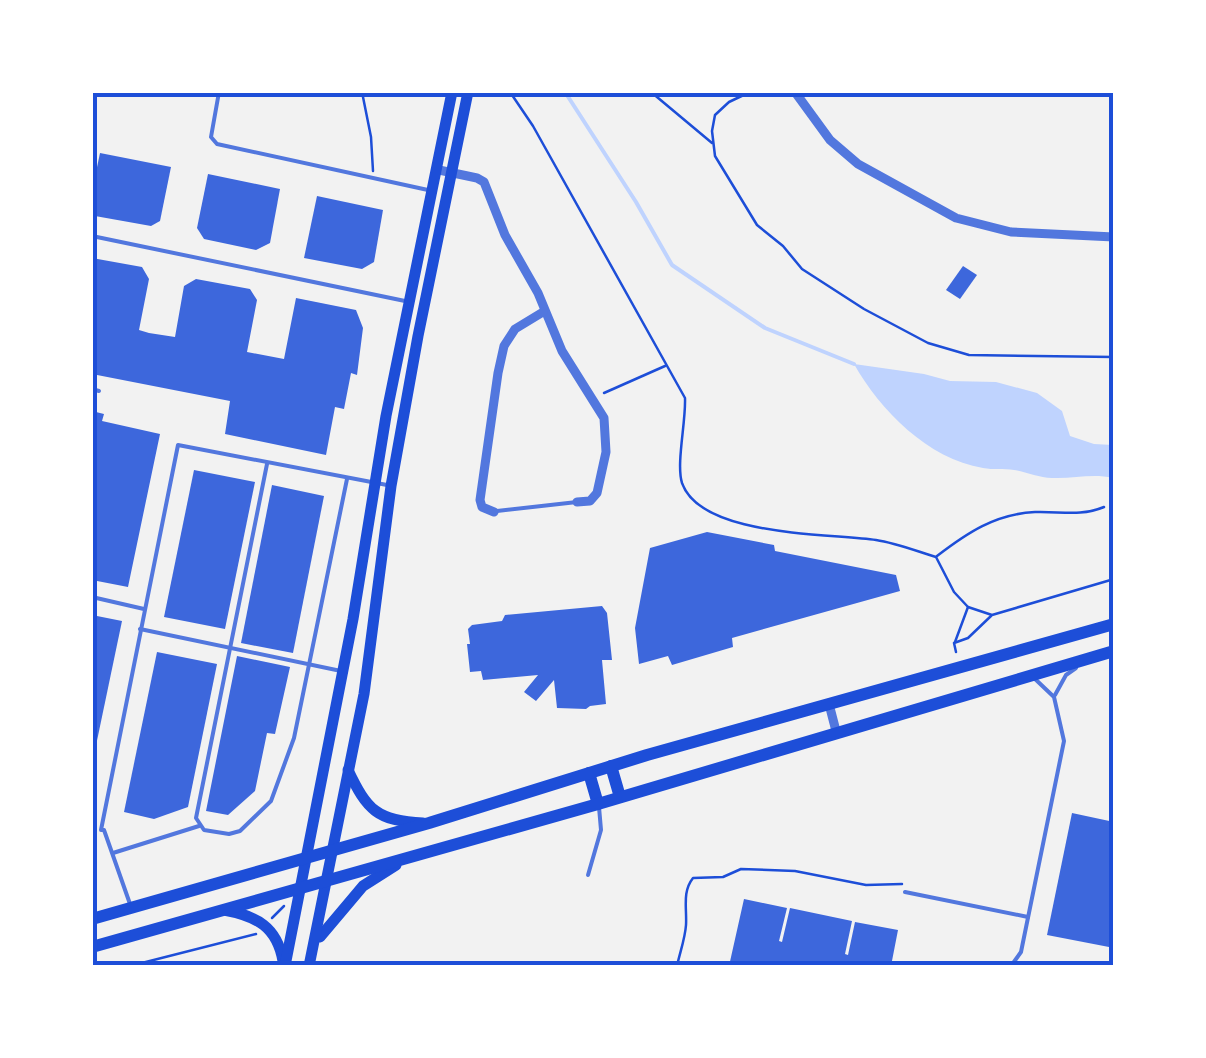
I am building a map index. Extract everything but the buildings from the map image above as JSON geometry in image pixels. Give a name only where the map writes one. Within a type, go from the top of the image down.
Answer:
[{"type":"main road","points":[[445,171],[452,92]]},
{"type":"main road","points":[[284,966],[343,671],[374,484],[445,171],[468,92]]},
{"type":"main road","points":[[310,965],[376,616],[418,303]]},
{"type":"main road","points":[[92,919],[429,823],[611,766],[1114,624]]},
{"type":"main road","points":[[92,947],[1114,652]]},
{"type":"main road","points":[[611,766],[620,797]]},
{"type":"main road","points":[[348,770],[370,808],[390,819],[429,823]]},
{"type":"main road","points":[[588,773],[598,804]]},
{"type":"main road","points":[[315,945],[363,886],[411,858]]},
{"type":"main road","points":[[224,910],[244,914],[266,926],[280,946],[284,966]]},
{"type":"street","points":[[795,92],[830,140],[858,164],[956,218],[1011,232],[1114,237]]},
{"type":"street","points":[[445,171],[484,182],[505,235],[538,293],[562,351],[594,398],[607,428],[598,494],[590,501],[577,502]]},
{"type":"street","points":[[492,511],[480,500],[504,346],[515,330],[543,312]]},
{"type":"street","points":[[830,704],[836,732]]},
{"type":"lane","points":[[218,92],[211,137],[217,144],[440,192]]},
{"type":"lane","points":[[92,236],[418,303]]},
{"type":"lane","points":[[101,830],[178,445],[391,486]]},
{"type":"lane","points":[[199,826],[196,818],[267,464]]},
{"type":"lane","points":[[112,853],[199,826],[216,834],[240,832],[272,801],[294,738],[347,479]]},
{"type":"lane","points":[[492,511],[577,502]]},
{"type":"lane","points":[[92,598],[144,608]]},
{"type":"lane","points":[[140,629],[343,671]]},
{"type":"lane","points":[[1054,696],[1066,675],[1088,659]]},
{"type":"lane","points":[[1011,966],[1021,952],[1064,742],[1054,696],[1028,676]]},
{"type":"lane","points":[[588,875],[601,830],[598,804]]},
{"type":"lane","points":[[92,828],[104,830],[131,908]]},
{"type":"lane","points":[[905,892],[1028,918]]},
{"type":"path","points":[[362,92],[371,137],[372,177]]},
{"type":"path","points":[[510,92],[686,398],[679,469],[693,501],[707,512],[805,534],[880,540],[936,557],[954,592],[968,607],[992,615]]},
{"type":"path","points":[[651,92],[714,144]]},
{"type":"path","points":[[750,92],[729,102],[715,115],[715,156],[758,224],[802,269],[864,309],[928,343],[969,356],[1114,358]]},
{"type":"path","points":[[594,398],[667,365]]},
{"type":"path","points":[[936,557],[971,530],[1004,516],[1036,512],[1086,514],[1104,508]]},
{"type":"path","points":[[954,643],[968,638],[992,615],[1114,578]]},
{"type":"path","points":[[957,655],[954,643],[968,607]]},
{"type":"path","points":[[677,966],[686,926],[685,898],[693,878],[723,876],[742,869],[795,871],[866,885],[906,884]]},
{"type":"path","points":[[130,966],[257,934]]},
{"type":"water","points":[[854,364],[950,381],[996,382],[1037,393],[1062,411],[1070,436],[1113,445],[1113,478],[1047,478],[963,463],[908,430],[877,398]]},
{"type":"waterway","points":[[565,92],[672,265],[765,328],[854,364]]}]
